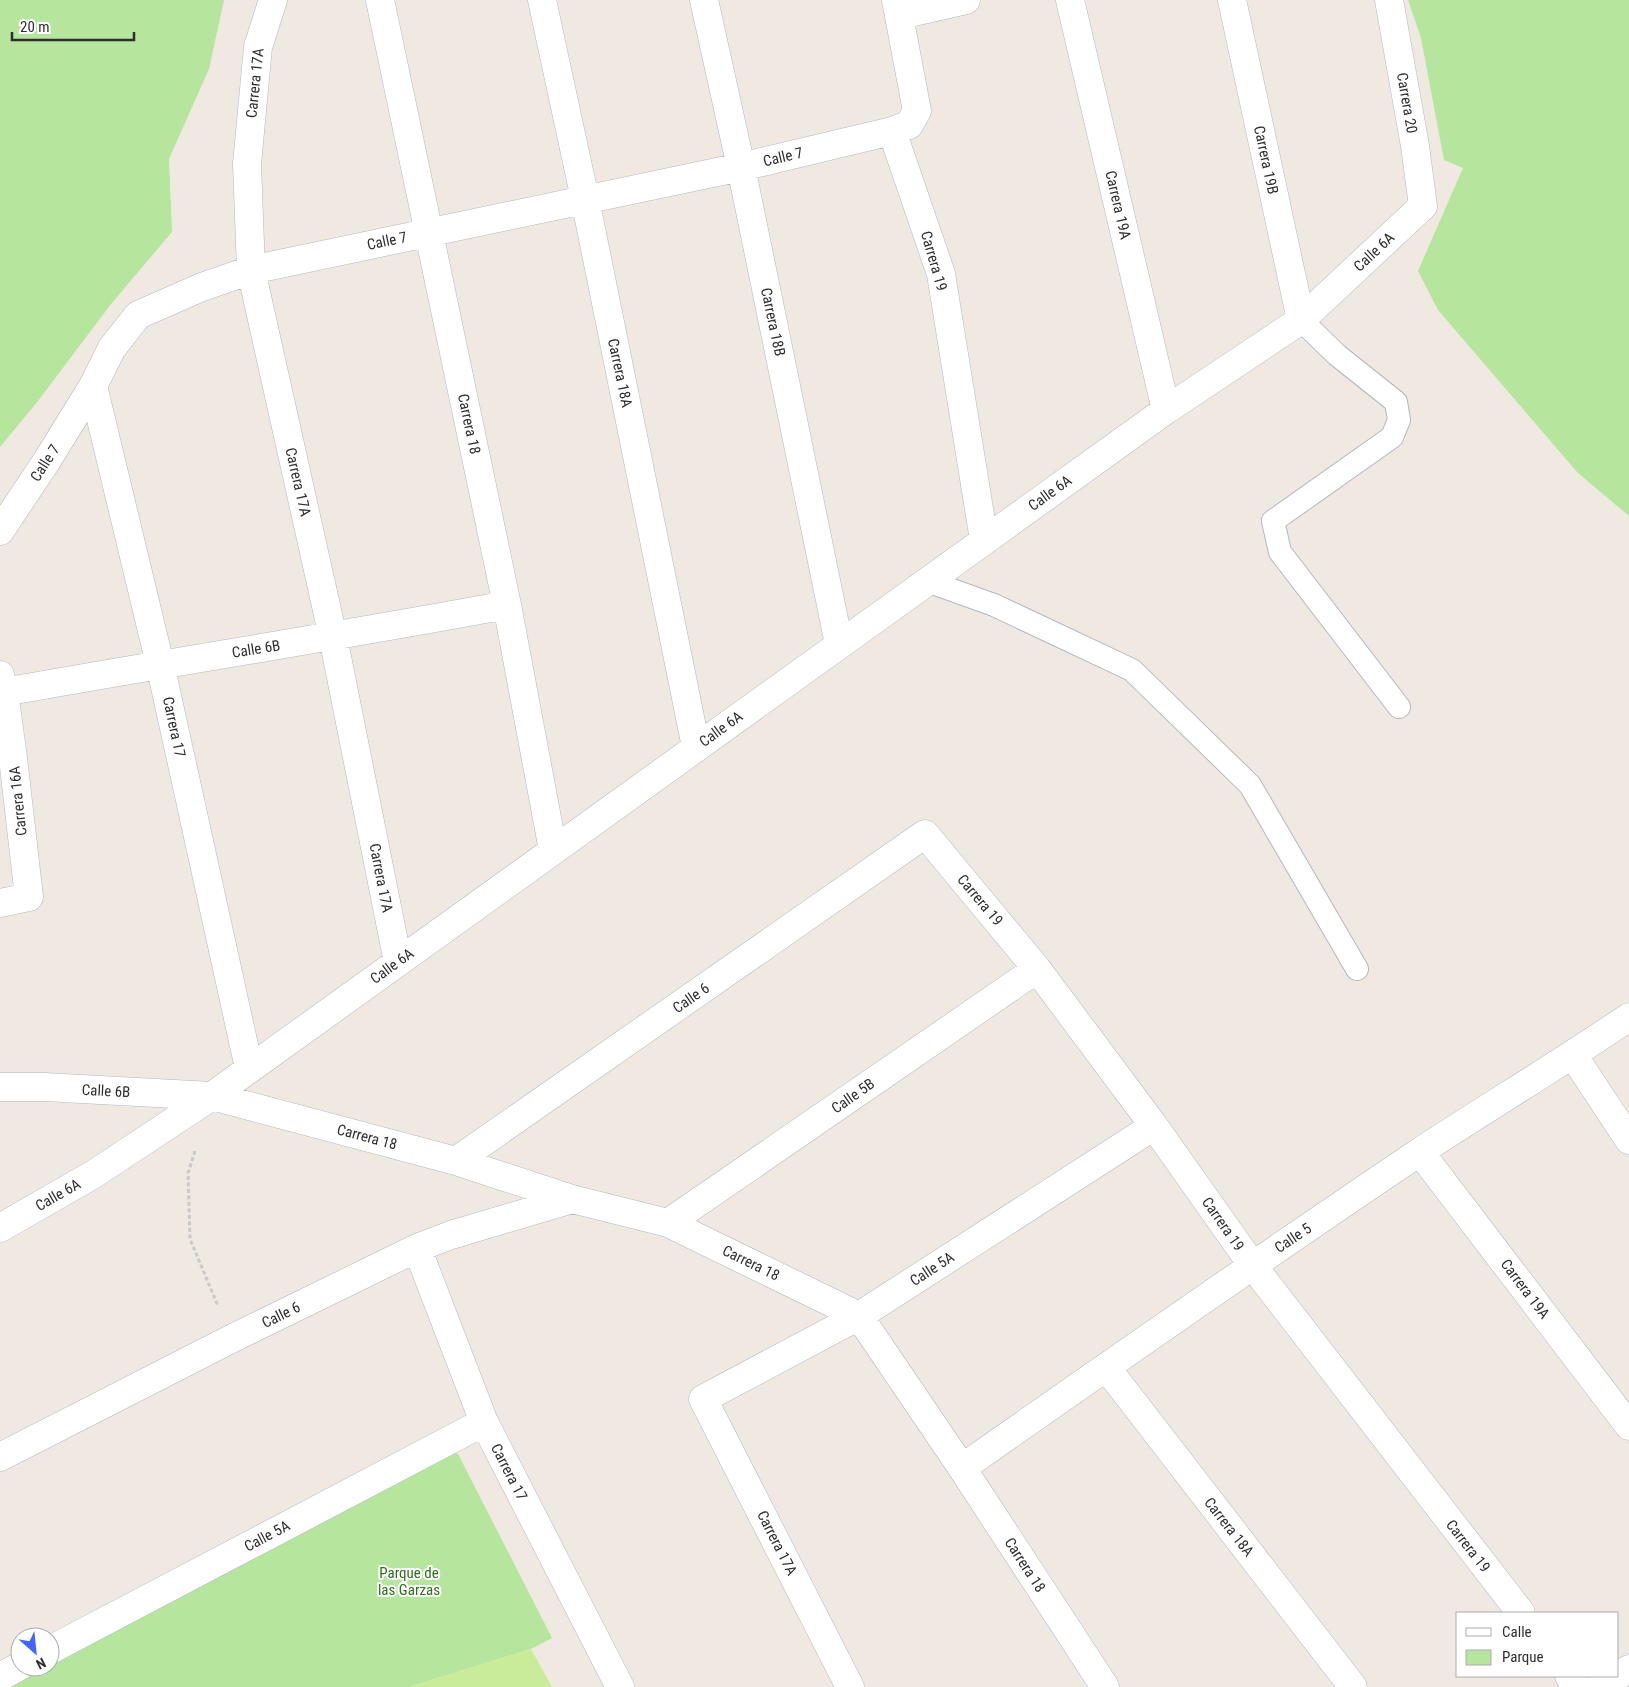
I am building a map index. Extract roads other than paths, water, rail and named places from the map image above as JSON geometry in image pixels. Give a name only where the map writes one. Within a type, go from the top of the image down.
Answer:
[{"type":"street","name":"Carrera 17A","points":[[273,0],[258,47],[247,164],[251,270],[333,637],[398,962]]},
{"type":"street","name":"Carrera 18","points":[[380,0],[507,605],[553,850]]},
{"type":"street","name":"Carrera 18A","points":[[542,0],[585,200],[696,747]]},
{"type":"street","name":"Carrera 18B","points":[[704,0],[741,167],[839,644]]},
{"type":"street","points":[[892,132],[909,125],[917,111],[898,7],[966,0]]},
{"type":"street","name":"Carrera 19A","points":[[1070,0],[1166,410]]},
{"type":"street","name":"Carrera 19B","points":[[1232,0],[1301,320]]},
{"type":"street","name":"Carrera 20","points":[[1389,0],[1415,146],[1423,206]]},
{"type":"street","name":"Calle 7","points":[[0,531],[93,386],[112,348],[138,315],[202,286],[251,270],[741,167],[892,132]]},
{"type":"street","name":"Carrera 19","points":[[892,132],[941,274],[984,540]]},
{"type":"street","name":"Calle 6A","points":[[0,1228],[94,1174],[212,1096],[1166,410],[1301,320],[1423,206]]},
{"type":"street","name":"Carrera 17","points":[[93,386],[160,664],[249,1068]]},
{"type":"street","name":"Calle 6B","points":[[2,684],[160,664],[333,637],[507,605]]},
{"type":"street","name":"Carrera 16A","points":[[0,903],[29,898],[6,759],[2,684]]},
{"type":"street","name":"Carrera 19","points":[[925,834],[1037,969],[1154,1126],[1252,1266],[1520,1612]]},
{"type":"street","name":"Calle 6","points":[[456,1161],[925,834]]},
{"type":"street","name":"Calle 5B","points":[[668,1223],[1037,969]]},
{"type":"street","name":"Calle 5","points":[[962,1468],[1252,1266],[1420,1152],[1573,1055],[1629,1017]]},
{"type":"street","points":[[1573,1055],[1629,1140]]},
{"type":"street","name":"Calle 6B","points":[[0,1087],[212,1096]]},
{"type":"street","name":"Carrera 18","points":[[212,1096],[456,1161],[572,1199],[668,1223],[859,1316],[962,1468],[1105,1687]]},
{"type":"street","name":"Calle 5A","points":[[703,1398],[859,1316],[1154,1126]]},
{"type":"street","name":"Carrera 19A","points":[[1420,1152],[1629,1426]]},
{"type":"street","name":"Calle 6","points":[[0,1457],[417,1248],[451,1235],[572,1199]]},
{"type":"street","name":"Carrera 17","points":[[417,1248],[484,1422],[620,1687]]},
{"type":"street","name":"Carrera 18A","points":[[1106,1367],[1353,1687]]},
{"type":"street","name":"Carrera 17A","points":[[703,1398],[850,1687]]},
{"type":"street","name":"Calle 5A","points":[[60,1645],[484,1422]]},
{"type":"street","points":[[1570,1677],[1578,1687]]},
{"type":"street","points":[[1599,1687],[1616,1677]]},
{"type":"lane","points":[[1301,320],[1338,355],[1396,402],[1399,420],[1392,437],[1273,520],[1280,552],[1399,707]]},
{"type":"lane","points":[[927,581],[994,605],[1132,670],[1250,785],[1358,969]]},
{"type":"park label","name":"Parque de las Garzas","points":[[409,1582]]}]
